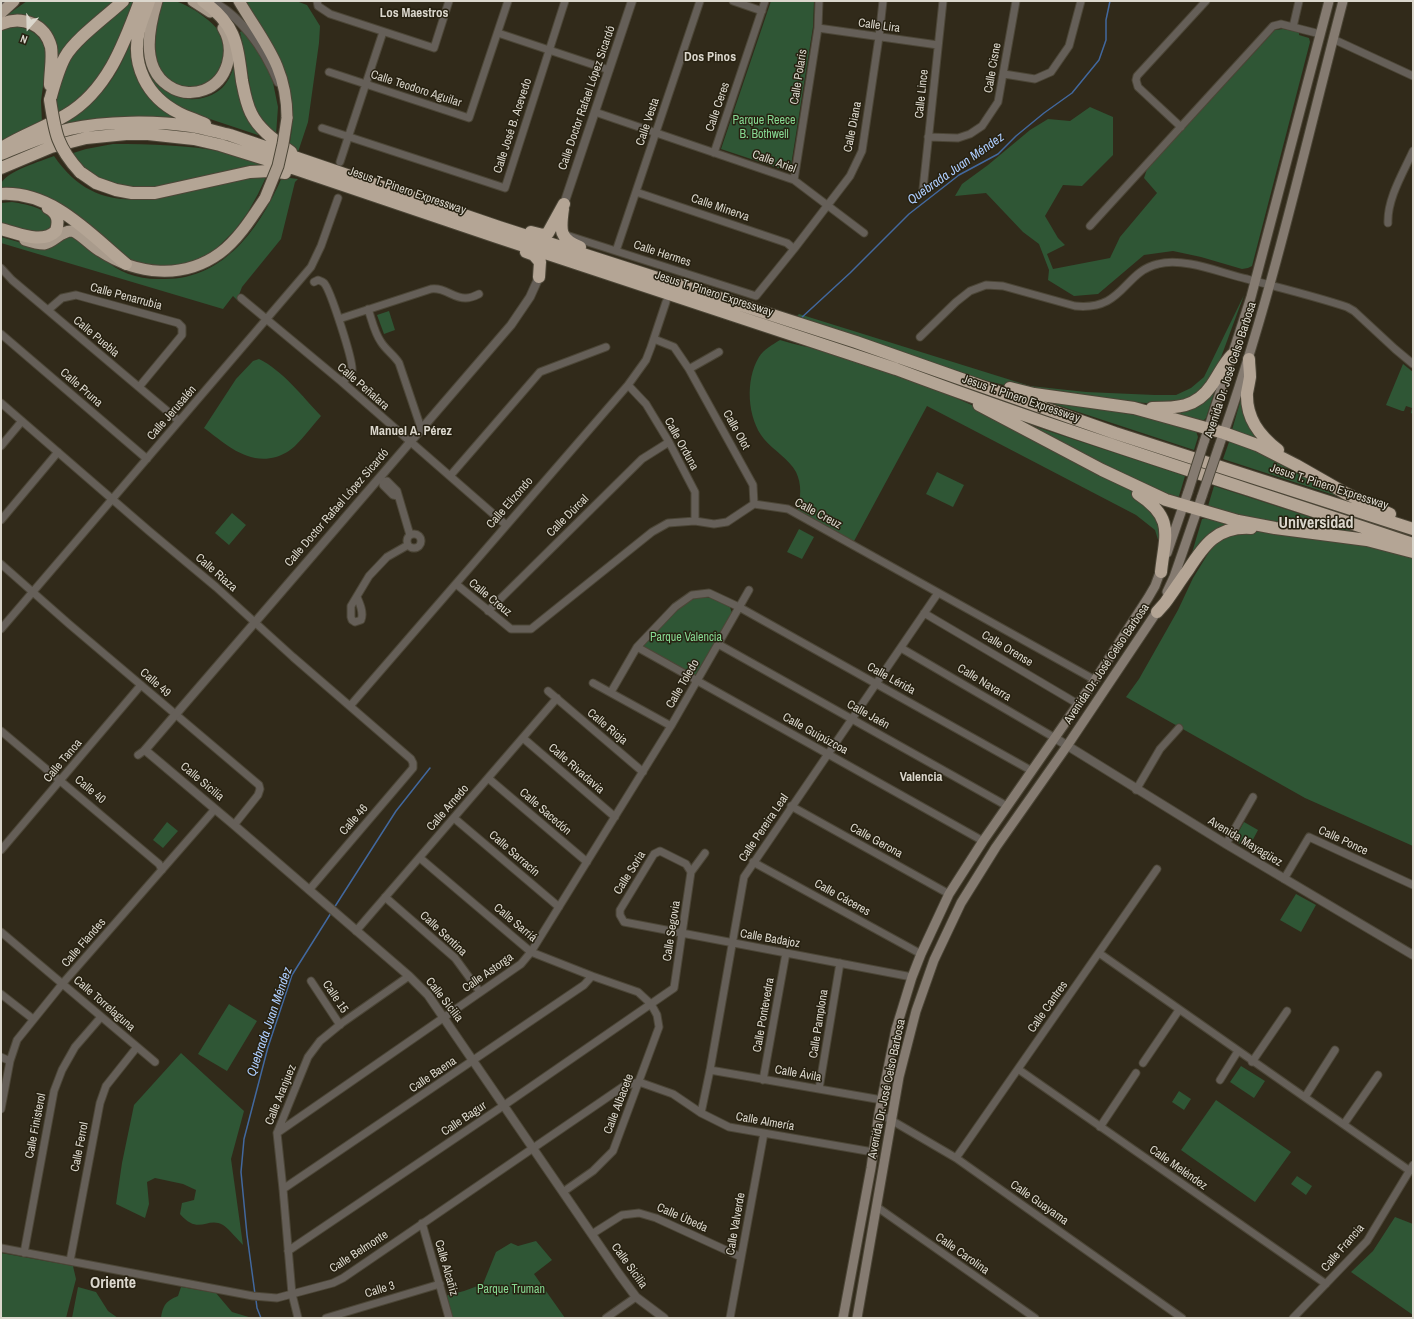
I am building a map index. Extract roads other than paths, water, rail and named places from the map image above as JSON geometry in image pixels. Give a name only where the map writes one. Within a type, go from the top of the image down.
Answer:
[{"type":"highway","points":[[1,13],[14,1]]},
{"type":"highway","points":[[50,100],[55,80],[66,56],[76,42],[123,1]]},
{"type":"highway","points":[[148,3],[151,22],[149,49],[154,70],[160,80],[168,86],[177,91],[195,93],[205,90],[220,78],[226,69],[230,47],[228,37],[218,21],[208,11],[193,1]]},
{"type":"highway","points":[[203,1],[218,12],[226,21],[234,37],[244,94],[251,113],[259,125],[268,134],[300,158]]},
{"type":"highway","points":[[1,234],[44,244],[55,239],[65,231],[73,230],[100,251],[126,264],[148,271],[172,272],[194,267],[221,252],[240,232],[265,198],[278,166],[283,144],[286,118],[286,101],[283,84],[270,49],[239,1]]},
{"type":"highway","points":[[148,3],[139,30],[137,43],[142,73],[152,93],[180,114],[230,135]]},
{"type":"highway","points":[[1,148],[66,115],[94,92],[115,62],[148,3]]},
{"type":"highway","points":[[1,24],[13,20],[29,22],[38,28],[49,41],[52,53],[50,100],[57,139],[70,161],[80,172],[96,183],[116,190],[132,193],[155,192],[250,172],[269,171],[352,187]]},
{"type":"highway","name":"Jesus T. Pinero Expressway","points":[[1,154],[70,129],[129,123],[192,126],[230,135],[300,158],[498,232]]},
{"type":"highway","name":"Jesus T. Pinero Expressway","points":[[1,168],[51,147],[86,138],[126,134],[148,134],[194,139],[220,145],[596,264],[772,328],[896,369],[1173,465],[1413,544]]},
{"type":"highway","points":[[1,194],[20,194],[30,196],[56,207],[126,264]]},
{"type":"highway","points":[[1,197],[20,197],[36,202],[51,209],[58,219],[56,231],[47,237],[42,238],[35,238],[1,229]]},
{"type":"highway","points":[[498,232],[525,230],[543,235],[546,234],[552,227],[564,204]]},
{"type":"highway","points":[[539,277],[546,267],[554,262],[576,268],[596,264],[582,248],[571,244],[564,238],[562,234],[562,219],[564,204]]},
{"type":"highway","points":[[498,232],[518,249],[538,258],[540,265],[539,277]]},
{"type":"highway","name":"Jesus T. Pinero Expressway","points":[[596,264],[804,325],[950,374],[1115,433],[1413,530]]},
{"type":"highway","points":[[1134,408],[1176,408],[1190,403],[1201,397],[1211,386],[1224,363],[1232,355]]},
{"type":"highway","points":[[1249,359],[1250,377],[1247,393],[1248,409],[1251,417],[1262,436],[1296,465]]},
{"type":"highway","points":[[950,374],[1034,394],[1134,408],[1224,433],[1257,445],[1366,504],[1413,524]]},
{"type":"highway","points":[[945,387],[1102,470],[1152,494],[1183,505],[1238,521],[1275,528],[1367,540],[1413,552]]},
{"type":"highway","points":[[1102,470],[1147,500],[1162,518],[1166,528],[1166,535],[1160,572]]},
{"type":"highway","points":[[1157,612],[1165,604],[1211,539],[1223,532],[1236,529],[1275,528]]},
{"type":"main road","name":"Avenida Dr. José Celso Barbosa","points":[[843,1318],[871,1168],[872,1152],[879,1113],[896,1029],[920,954],[949,894],[983,841],[1095,680],[1148,598],[1160,572],[1188,492],[1255,281],[1329,1]]},
{"type":"main road","name":"Avenida Dr. José Celso Barbosa","points":[[857,1318],[891,1119],[908,1038],[916,1010],[934,960],[961,903],[996,847],[1067,746],[1157,612],[1174,577],[1249,359],[1270,285],[1343,1]]},
{"type":"main road","points":[[1289,149],[1304,153]]},
{"type":"main road","points":[[871,1168],[872,1184],[870,1200],[872,1204],[877,1207]]},
{"type":"street","points":[[212,1],[244,26],[260,46],[277,79],[286,101]]},
{"type":"street","points":[[316,1],[318,6],[330,14],[434,48],[450,1]]},
{"type":"street","name":"Calle Teodoro Aguilar","points":[[329,72],[469,118],[508,1]]},
{"type":"street","name":"Calle José B. Acevedo","points":[[322,128],[505,188],[565,1]]},
{"type":"street","name":"Calle Doctor Rafael López Sicardó","points":[[564,204],[632,1]]},
{"type":"street","name":"Calle Vesta","points":[[616,251],[700,1]]},
{"type":"street","points":[[733,1],[762,11]]},
{"type":"street","name":"Calle Ceres","points":[[714,152],[765,1]]},
{"type":"street","name":"Calle Polaris","points":[[794,180],[818,28],[819,1]]},
{"type":"street","name":"Calle Diana","points":[[756,296],[850,176],[862,151],[883,1]]},
{"type":"street","name":"Calle Lince","points":[[922,189],[943,1]]},
{"type":"street","name":"Calle Cisne","points":[[928,137],[958,138],[970,134],[982,126],[998,102],[1016,1]]},
{"type":"street","points":[[1004,74],[1035,79],[1051,72],[1069,46],[1081,1]]},
{"type":"street","points":[[1181,127],[1138,87],[1136,80],[1137,76],[1206,1]]},
{"type":"street","points":[[1293,27],[1299,1]]},
{"type":"street","points":[[1090,226],[1273,26],[1281,24],[1320,34]]},
{"type":"street","name":"Calle Lira","points":[[818,28],[938,45]]},
{"type":"street","points":[[340,162],[382,32]]},
{"type":"street","points":[[498,33],[609,70]]},
{"type":"street","points":[[1333,39],[1413,76]]},
{"type":"street","name":"Calle Ariel","points":[[595,112],[794,180],[864,233]]},
{"type":"street","points":[[1388,223],[1390,203],[1413,151]]},
{"type":"street","name":"Calle Minerva","points":[[636,192],[787,243],[794,249]]},
{"type":"street","name":"Calle Jerusalén","points":[[1,629],[311,267],[321,246],[338,198]]},
{"type":"street","name":"Calle Hermes","points":[[562,234],[756,296]]},
{"type":"street","points":[[920,337],[956,302],[970,291],[986,286],[1003,286],[1075,306],[1086,307],[1102,304],[1112,300],[1139,274],[1156,264],[1178,262],[1203,267],[1270,285],[1340,305],[1354,311],[1413,364]]},
{"type":"street","name":"Calle Puebla","points":[[1,268],[12,280],[179,421]]},
{"type":"street","name":"Calle Doctor Rafael López Sicardó","points":[[145,750],[255,622],[381,480],[421,428],[511,325],[530,297],[539,277]]},
{"type":"street","points":[[314,282],[318,280],[324,283],[339,319],[351,361],[352,370],[342,382]]},
{"type":"street","points":[[339,319],[437,288],[459,297],[466,298],[479,294]]},
{"type":"street","name":"Calle Penarrubia","points":[[48,310],[62,298],[76,295],[178,323],[182,327],[182,334],[139,387]]},
{"type":"street","name":"Calle Peñalara","points":[[241,298],[342,382],[506,525]]},
{"type":"street","name":"Calle Elizondo","points":[[350,706],[628,385],[646,360],[666,302]]},
{"type":"street","points":[[368,309],[377,335],[399,363],[421,428]]},
{"type":"street","name":"Calle Pruna","points":[[1,334],[147,459]]},
{"type":"street","name":"Calle Olot","points":[[654,339],[674,347],[689,368],[754,485],[754,504]]},
{"type":"street","points":[[450,476],[540,372],[606,347]]},
{"type":"street","points":[[689,368],[719,352]]},
{"type":"street","name":"Calle Orduna","points":[[628,385],[646,404],[669,442],[695,492],[694,521]]},
{"type":"street","name":"Calle Riaza","points":[[1,403],[216,587],[292,657],[350,706],[413,763]]},
{"type":"street","points":[[1,446],[22,421]]},
{"type":"street","name":"Calle Dúrcal","points":[[488,610],[642,459],[669,442]]},
{"type":"street","points":[[1,520],[58,452]]},
{"type":"street","points":[[381,480],[387,481],[397,492],[410,535]]},
{"type":"street","name":"Calle Creuz","points":[[456,584],[511,629],[531,629],[652,532],[668,524],[694,521],[714,524],[727,522],[754,504],[777,506],[788,509],[1095,680]]},
{"type":"street","points":[[415,534],[421,538],[421,543],[416,548],[411,548],[406,541],[410,535],[415,534]]},
{"type":"street","points":[[357,597],[369,576],[387,558],[408,545]]},
{"type":"street","name":"Calle 49","points":[[1,564],[175,715],[259,785],[260,790],[258,795],[234,825]]},
{"type":"street","name":"Calle Toledo","points":[[671,726],[749,590]]},
{"type":"street","name":"Calle Lérida","points":[[611,692],[637,647],[675,608],[692,595],[709,593],[739,607],[1032,771]]},
{"type":"street","name":"Calle Pereira Leal","points":[[701,1113],[744,877],[791,806],[938,593]]},
{"type":"street","name":"Calle Orense","points":[[924,613],[1078,704]]},
{"type":"street","name":"Calle Jaén","points":[[718,644],[1007,806]]},
{"type":"street","name":"Calle Guipúzcoa","points":[[637,647],[983,841]]},
{"type":"street","name":"Calle Navarra","points":[[901,648],[1055,738]]},
{"type":"street","points":[[594,683],[671,726]]},
{"type":"street","name":"Calle Tanoa","points":[[1,850],[141,685]]},
{"type":"street","name":"Calle Rioja","points":[[548,691],[643,772]]},
{"type":"street","name":"Calle Arnedo","points":[[356,931],[557,698]]},
{"type":"street","name":"Calle Astorga","points":[[277,1133],[521,964],[532,952],[671,726]]},
{"type":"street","points":[[1136,790],[1160,749],[1179,728]]},
{"type":"street","name":"Calle 40","points":[[1,731],[159,864],[162,870]]},
{"type":"street","name":"Calle Rivadavia","points":[[523,738],[615,817]]},
{"type":"street","name":"Avenida Mayagüez","points":[[1055,738],[1136,790],[1413,955]]},
{"type":"street","points":[[138,755],[145,750]]},
{"type":"street","name":"Calle Sicilia","points":[[145,750],[409,976],[428,995],[636,1297],[664,1318]]},
{"type":"street","name":"Calle 46","points":[[309,890],[413,768],[413,763]]},
{"type":"street","name":"Calle Sacedón","points":[[488,778],[587,862]]},
{"type":"street","points":[[1226,844],[1253,797]]},
{"type":"street","name":"Calle Gerona","points":[[791,806],[949,894]]},
{"type":"street","name":"Calle Flandes","points":[[1,1109],[10,1061],[17,1040],[63,983],[214,809]]},
{"type":"street","name":"Calle Sarracín","points":[[454,818],[559,907]]},
{"type":"street","name":"Calle Ponce","points":[[1284,879],[1309,837],[1413,884]]},
{"type":"street","name":"Calle Soria","points":[[624,922],[620,916],[620,910],[654,854],[660,851],[686,864],[692,872]]},
{"type":"street","name":"Calle Segovia","points":[[651,1004],[674,988],[692,872],[705,853]]},
{"type":"street","name":"Calle Sarriá","points":[[420,858],[532,952],[592,976],[638,992],[651,1004]]},
{"type":"street","name":"Calle Cáceres","points":[[753,862],[920,954]]},
{"type":"street","name":"Calle Cantres","points":[[956,1158],[1157,869]]},
{"type":"street","name":"Calle Sentina","points":[[385,897],[455,958],[480,992]]},
{"type":"street","name":"Calle Badajoz","points":[[624,922],[912,977]]},
{"type":"street","name":"Calle Torrelaguna","points":[[1,932],[63,983],[154,1062]]},
{"type":"street","points":[[1099,953],[1252,1062],[1412,1168]]},
{"type":"street","name":"Calle Pontevedra","points":[[764,1080],[786,954]]},
{"type":"street","name":"Calle Pamplona","points":[[819,1089],[840,963]]},
{"type":"street","name":"Calle Aranjuez","points":[[298,1318],[292,1294],[277,1133],[308,1056],[320,1041],[409,976]]},
{"type":"street","name":"Calle Baena","points":[[283,1189],[474,1061],[584,985],[592,976]]},
{"type":"street","name":"Calle 15","points":[[311,981],[340,1025]]},
{"type":"street","points":[[1,994],[33,1019]]},
{"type":"street","name":"Calle Albacete","points":[[563,1192],[593,1171],[613,1151],[659,1027],[657,1015],[651,1004]]},
{"type":"street","name":"Calle Bagur","points":[[288,1251],[651,1004]]},
{"type":"street","points":[[1143,1063],[1179,1010]]},
{"type":"street","points":[[1252,1062],[1287,1011]]},
{"type":"street","name":"Calle Finisterol","points":[[24,1253],[54,1091],[62,1070],[74,1047],[101,1017]]},
{"type":"street","name":"Calle Ferrol","points":[[70,1261],[100,1103],[106,1086],[137,1047]]},
{"type":"street","points":[[1305,1097],[1335,1050]]},
{"type":"street","points":[[1220,1080],[1238,1051]]},
{"type":"street","points":[[1,1057],[10,1061]]},
{"type":"street","name":"Calle Meléndez","points":[[1018,1069],[1326,1284]]},
{"type":"street","name":"Calle Ávila","points":[[710,1070],[882,1100]]},
{"type":"street","points":[[1100,1127],[1136,1073]]},
{"type":"street","points":[[1344,1124],[1378,1075]]},
{"type":"street","name":"Calle Almería","points":[[639,1082],[673,1094],[701,1113],[729,1127],[872,1152]]},
{"type":"street","name":"Calle Belmonte","points":[[1,1248],[247,1295],[264,1298],[277,1298],[333,1283],[343,1278],[624,1086],[639,1082]]},
{"type":"street","name":"Calle Guayama","points":[[879,1113],[956,1158],[1182,1318]]},
{"type":"street","name":"Calle Valverde","points":[[730,1318],[764,1133]]},
{"type":"street","name":"Calle Francia","points":[[1293,1318],[1367,1241],[1412,1168]]},
{"type":"street","name":"Calle Carolina","points":[[877,1207],[1035,1318]]},
{"type":"street","name":"Calle Úbeda","points":[[592,1234],[622,1215],[640,1213],[656,1218],[741,1257]]},
{"type":"street","name":"Calle Alcañiz","points":[[422,1224],[440,1284],[448,1318]]},
{"type":"street","name":"Calle 3","points":[[326,1318],[440,1284]]},
{"type":"street","points":[[606,1318],[636,1297]]},
{"type":"waterway","name":"Quebrada Juan Méndez","points":[[800,319],[850,273],[909,214],[959,175],[998,154],[1016,136],[1072,93],[1099,60],[1106,40],[1106,20],[1110,1]]},
{"type":"waterway","name":"Quebrada Juan Méndez","points":[[334,908],[396,811],[430,768]]},
{"type":"waterway","name":"Quebrada Juan Méndez","points":[[255,1294],[247,1235],[241,1172],[244,1139],[268,1047],[292,975],[331,913]]},
{"type":"waterway","name":"Quebrada Juan Méndez","points":[[256,1300],[261,1318]]},
{"type":"district","name":"Los Maestros","points":[[414,14]]},
{"type":"district","name":"Dos Pinos","points":[[710,58]]},
{"type":"district","name":"Manuel A. Pérez","points":[[411,432]]},
{"type":"district","name":"Universidad","points":[[1316,524]]},
{"type":"district","name":"Valencia","points":[[921,778]]},
{"type":"district","name":"Oriente","points":[[113,1284]]},
{"type":"park label","name":"Parque Reece B. Bothwell","points":[[764,128]]},
{"type":"park label","name":"Parque Valencia","points":[[686,638]]},
{"type":"park label","name":"Parque Truman","points":[[511,1290]]}]
